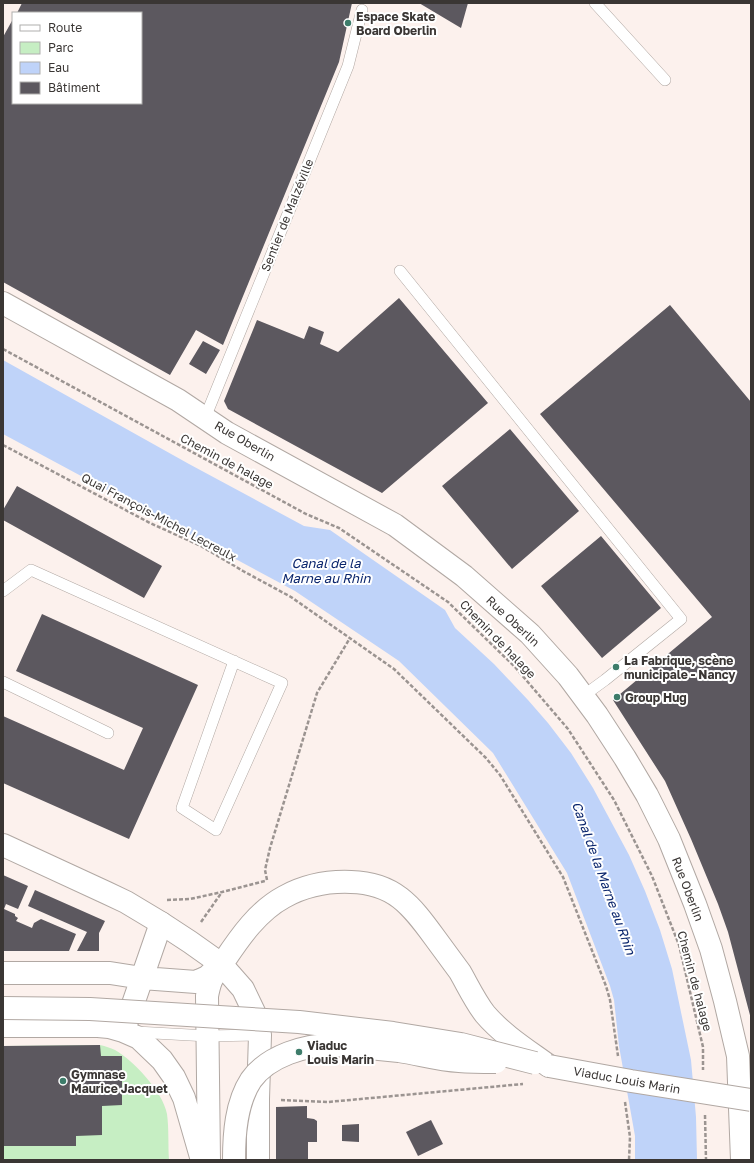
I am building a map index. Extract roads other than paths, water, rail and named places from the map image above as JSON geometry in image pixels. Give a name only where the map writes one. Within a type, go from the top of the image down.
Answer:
[{"type":"main road","name":"Rue Oberlin","points":[[3,303],[178,400],[227,433],[395,525],[464,576],[530,634],[568,676],[597,715],[647,795],[669,839],[695,904],[745,1056],[742,1160]]},
{"type":"main road","points":[[3,845],[126,902],[161,923],[221,964],[243,989],[254,1012],[260,1035],[258,1160]]},
{"type":"main road","points":[[209,1160],[207,996],[211,981],[236,943],[262,912],[291,893],[319,884],[345,881],[379,886],[405,901],[420,917],[460,972],[485,1013],[538,1071]]},
{"type":"main road","points":[[123,1031],[161,923]]},
{"type":"main road","points":[[3,973],[110,973],[142,978],[196,982],[208,977],[221,964]]},
{"type":"main road","name":"Viaduc Louis Marin","points":[[3,1008],[90,1009],[299,1022],[393,1032],[453,1043],[538,1071],[631,1081],[751,1100]]},
{"type":"main road","points":[[3,1026],[98,1026],[123,1031],[139,1038],[162,1060],[174,1077],[184,1098],[202,1160]]},
{"type":"main road","points":[[234,1160],[236,1128],[239,1111],[251,1081],[260,1069],[274,1059],[292,1052],[316,1046],[334,1045],[398,1051],[458,1061],[538,1071]]},
{"type":"lane","points":[[595,3],[665,80]]},
{"type":"lane","name":"Sentier de Malzéville","points":[[205,418],[348,66],[362,10]]},
{"type":"lane","points":[[400,271],[681,619],[583,696]]},
{"type":"lane","points":[[4,589],[31,570],[234,661],[282,683],[216,830],[182,808],[234,661]]},
{"type":"lane","points":[[3,682],[108,733]]},
{"type":"lane","points":[[123,1031],[208,1036],[260,1035]]},
{"type":"water","name":"Canal de la Marne au Rhin","points":[[3,360],[189,464],[304,526],[330,530],[445,610],[455,628],[494,664],[548,723],[571,753],[593,788],[629,855],[660,930],[672,969],[691,1060],[696,1117],[697,1160],[635,1160],[635,1136],[619,1046],[614,1000],[610,986],[567,873],[493,753],[399,661],[295,591],[3,434]]},
{"type":"place","name":"Espace Skate Board Oberlin","points":[[348,23]]},
{"type":"place","name":"La Fabrique, scène municipale - Nancy","points":[[616,667]]},
{"type":"place","name":"Group Hug","points":[[617,697]]},
{"type":"place","name":"Viaduc Louis Marin","points":[[299,1052]]},
{"type":"place","name":"Gymnase Maurice Jacquet","points":[[63,1081]]}]
